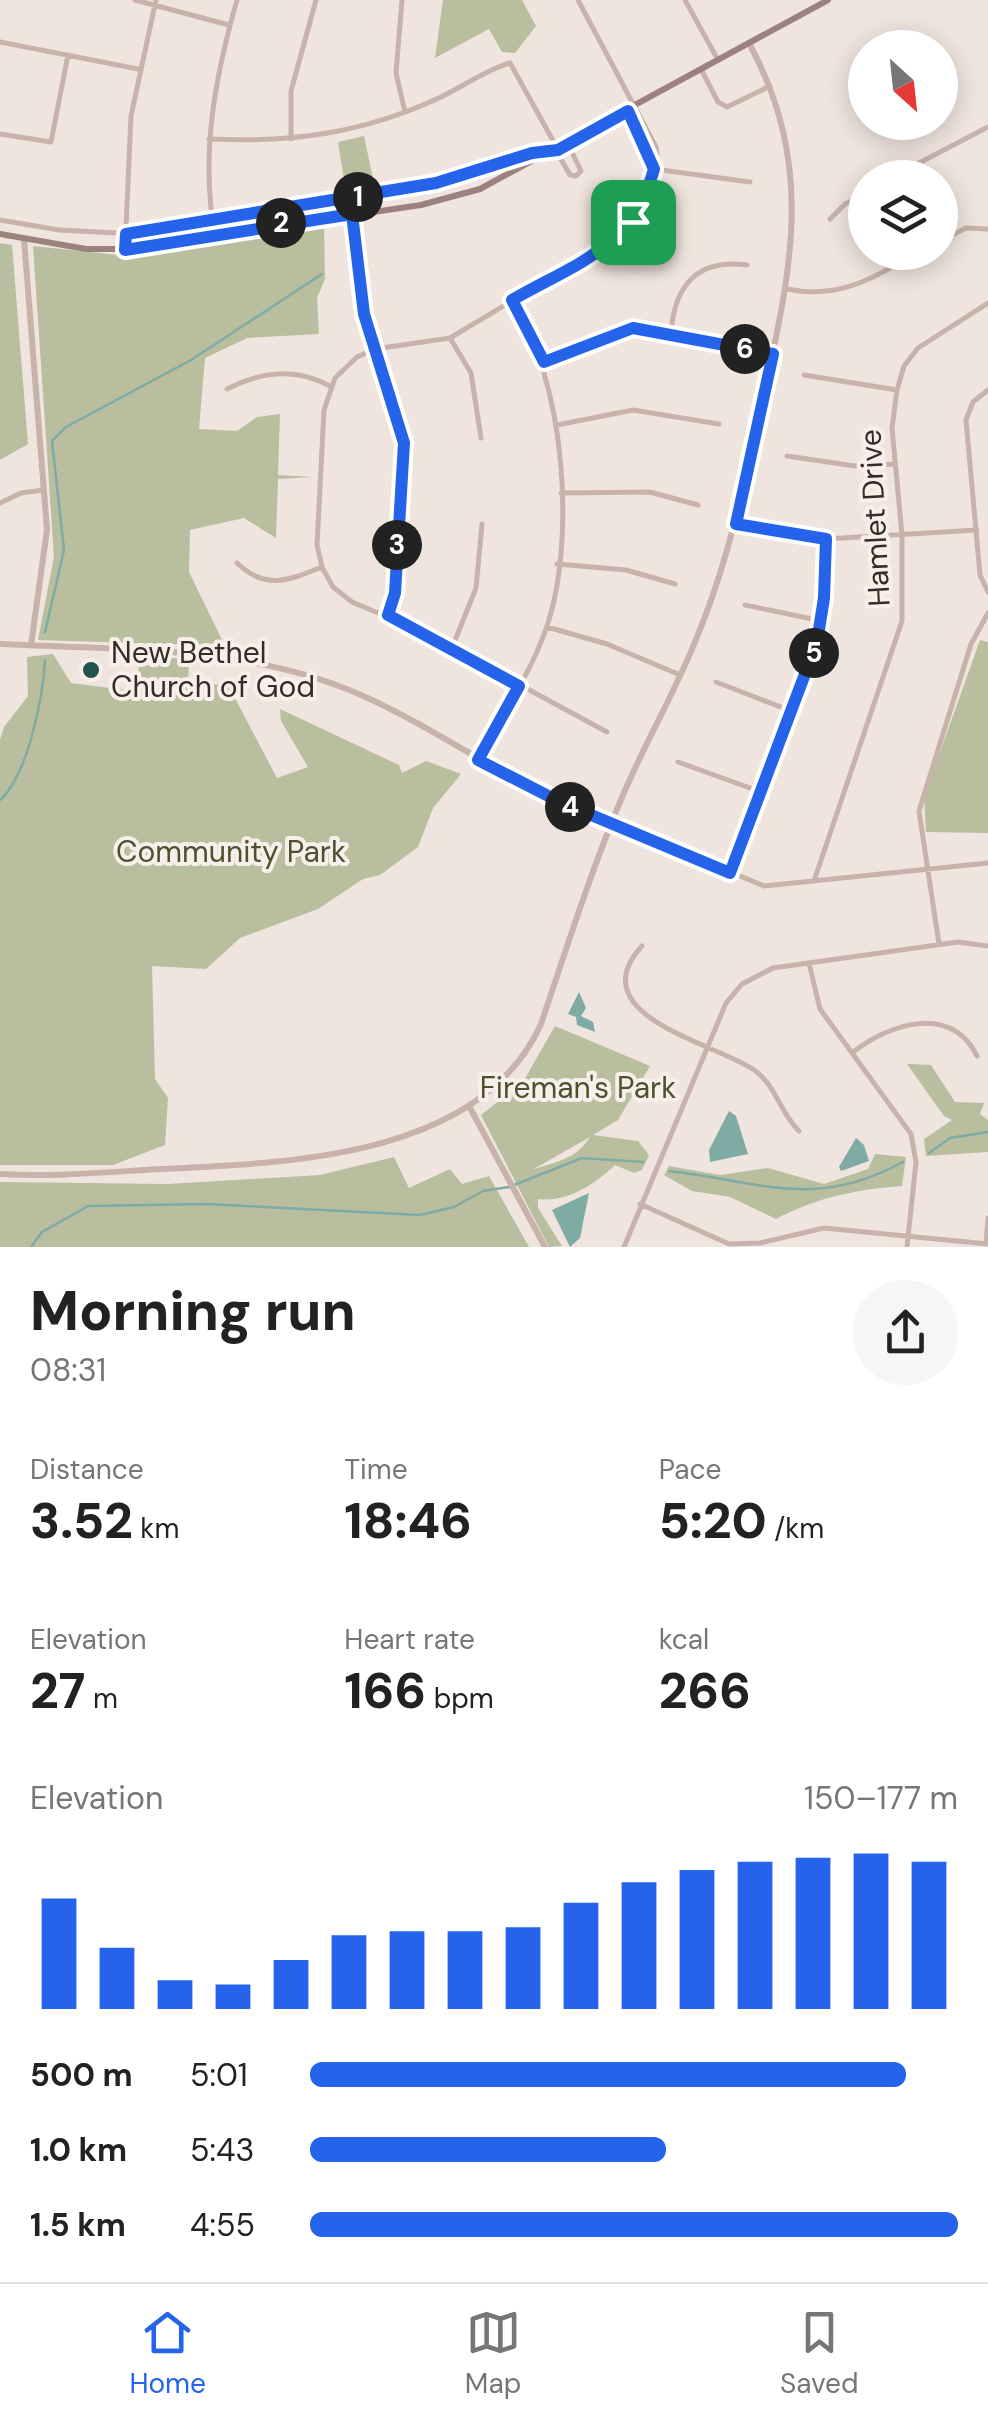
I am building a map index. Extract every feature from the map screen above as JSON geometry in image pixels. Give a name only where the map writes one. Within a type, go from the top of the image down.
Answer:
[{"type":"main road","points":[[0,234],[86,249],[125,250],[463,195],[557,150],[828,0]]},
{"type":"street","points":[[136,0],[230,25]]},
{"type":"street","points":[[215,235],[209,139],[238,0]]},
{"type":"street","points":[[291,140],[292,91],[316,0]]},
{"type":"street","points":[[402,0],[396,73],[405,112]]},
{"type":"street","points":[[578,0],[656,147],[658,161],[642,206],[622,235],[450,338],[375,349],[350,362],[330,386],[317,533],[322,567],[344,596],[452,648],[607,732]]},
{"type":"street","points":[[686,0],[718,60]]},
{"type":"street","points":[[125,250],[127,163],[138,69],[155,2]]},
{"type":"street","points":[[0,42],[138,69]]},
{"type":"street","points":[[0,1174],[290,1161],[395,1137],[469,1106],[503,1081],[532,1043],[612,823],[712,598],[736,524],[787,290],[794,190],[783,126],[770,86],[749,43]]},
{"type":"street","points":[[0,134],[51,142],[68,55]]},
{"type":"street","points":[[209,139],[291,140],[353,131],[405,112],[510,63],[570,175],[576,176],[581,171],[568,144]]},
{"type":"street","points":[[700,70],[718,102],[727,107],[770,86]]},
{"type":"street","points":[[628,111],[654,169]]},
{"type":"street","points":[[925,160],[988,126]]},
{"type":"street","points":[[0,220],[126,234],[401,191],[532,153],[557,150]]},
{"type":"street","points":[[654,169],[750,182]]},
{"type":"street","points":[[830,220],[848,203]]},
{"type":"street","points":[[352,214],[364,314],[404,443],[395,593],[388,615]]},
{"type":"street","points":[[958,232],[966,228],[988,229]]},
{"type":"street","points":[[24,239],[44,490],[46,564],[31,646]]},
{"type":"street","points":[[671,332],[678,296],[694,273],[725,262],[748,265]]},
{"type":"street","points":[[787,290],[809,294],[844,291],[884,270]]},
{"type":"street","points":[[478,760],[547,627],[557,564],[561,493],[557,425],[544,362],[512,300]]},
{"type":"street","name":"Hamlet Drive","points":[[814,881],[898,638],[904,590],[892,428],[896,390],[904,366],[918,348],[988,303]]},
{"type":"street","points":[[544,362],[625,329],[671,332],[773,354]]},
{"type":"street","points":[[450,338],[471,373],[481,438]]},
{"type":"street","points":[[227,390],[251,378],[295,374],[330,386]]},
{"type":"street","points":[[804,375],[866,382],[896,390]]},
{"type":"street","points":[[988,390],[973,402],[966,420],[980,574],[988,592]]},
{"type":"street","points":[[557,425],[633,410],[719,424]]},
{"type":"street","points":[[787,456],[844,465],[895,464]]},
{"type":"street","points":[[0,503],[21,493],[44,490]]},
{"type":"street","points":[[561,493],[650,492],[698,504]]},
{"type":"street","points":[[452,648],[476,588],[482,524]]},
{"type":"street","points":[[736,524],[826,539],[977,530]]},
{"type":"street","points":[[730,873],[822,621],[826,539]]},
{"type":"street","points":[[238,563],[265,582],[293,579],[322,567]]},
{"type":"street","points":[[557,564],[626,570],[675,584]]},
{"type":"street","points":[[745,605],[822,621]]},
{"type":"street","points":[[939,944],[920,803],[971,644],[988,614]]},
{"type":"street","points":[[547,627],[607,644],[680,675]]},
{"type":"street","points":[[0,644],[209,654],[298,672],[397,712],[560,802],[764,886],[926,866],[988,863]]},
{"type":"street","points":[[716,682],[791,712]]},
{"type":"street","points":[[678,762],[761,792]]},
{"type":"street","points":[[624,1247],[726,1003],[742,984],[773,968],[939,944],[972,942],[988,946]]},
{"type":"street","points":[[642,946],[628,971],[636,1003],[654,1024],[756,1071],[799,1131]]},
{"type":"street","points":[[809,963],[817,1003],[911,1134],[916,1162],[907,1247]]},
{"type":"street","points":[[853,1052],[886,1030],[937,1023],[963,1033],[977,1056]]},
{"type":"street","points":[[469,1106],[545,1247]]},
{"type":"street","points":[[640,1204],[729,1244],[760,1242],[810,1228],[987,1244],[988,1218]]},
{"type":"green space","points":[[443,0],[522,0],[536,26],[515,53],[502,52],[489,29],[435,58]]},
{"type":"green space","points":[[364,136],[375,188],[346,192],[338,142]]},
{"type":"green space","points":[[324,224],[325,279],[317,298],[319,334],[247,338],[205,358],[199,429],[237,431],[257,417],[280,414],[278,475],[313,477],[278,479],[276,538],[244,518],[190,530],[189,572],[225,646],[38,640],[54,557],[33,246],[128,256]]},
{"type":"green space","points":[[0,243],[12,245],[28,444],[0,460]]},
{"type":"green space","points":[[980,640],[988,642],[988,833],[926,832],[924,797]]},
{"type":"green space","name":"Community Park","points":[[53,654],[71,683],[134,691],[140,662],[154,668],[155,657],[189,659],[188,683],[228,685],[277,778],[308,767],[281,721],[280,709],[399,765],[402,773],[426,761],[461,774],[433,808],[418,847],[380,875],[363,879],[318,909],[240,938],[206,969],[152,966],[155,1079],[168,1098],[165,1145],[113,1165],[0,1165],[0,740],[4,727],[28,696],[27,657]]},
{"type":"green space","name":"Fireman's Park","points":[[555,1026],[650,1066],[618,1120],[593,1135],[638,1141],[649,1155],[642,1170],[634,1173],[615,1165],[580,1191],[538,1199],[538,1208],[562,1246],[549,1247],[481,1115],[523,1082]],"holes":[[[590,1137],[563,1160],[532,1170]]]},
{"type":"green space","points":[[907,1064],[931,1065],[955,1102],[984,1103],[980,1114],[988,1120],[988,1152],[926,1156],[924,1139],[952,1120],[944,1116]]},
{"type":"green space","points":[[875,1154],[906,1157],[902,1186],[837,1196],[776,1219],[730,1197],[692,1191],[664,1175],[669,1166],[720,1175],[768,1168],[824,1184],[868,1169]]},
{"type":"green space","points":[[394,1157],[409,1188],[450,1169],[462,1184],[489,1176],[529,1247],[0,1247],[0,1182],[167,1184],[320,1175]]},
{"type":"water","points":[[579,992],[586,1008],[581,1016],[593,1022],[595,1032],[577,1025],[576,1017],[568,1014]]},
{"type":"water","points":[[729,1111],[736,1116],[748,1154],[710,1162],[709,1150]]},
{"type":"water","points":[[856,1138],[864,1145],[869,1161],[841,1171],[839,1167]]},
{"type":"water","points":[[589,1193],[580,1238],[570,1247],[552,1210]]},
{"type":"waterway","points":[[45,632],[64,550],[52,441],[66,427],[191,360],[322,274]]},
{"type":"waterway","points":[[0,800],[19,773],[26,754],[45,660]]},
{"type":"waterway","points":[[929,1153],[950,1138],[988,1132]]},
{"type":"waterway","points":[[31,1247],[42,1232],[88,1206],[206,1204],[420,1215],[454,1207],[483,1191],[509,1187],[582,1158],[643,1162]]},
{"type":"waterway","points":[[669,1171],[786,1189],[813,1189],[871,1177],[903,1162]]},
{"type":"place","name":"New Bethel Church of God","points":[[91,670]]},
{"type":"route","points":[[628,111],[642,134],[654,169],[633,222],[603,248],[512,300],[544,362],[610,333],[633,328],[773,354],[736,524],[775,534],[826,539],[824,598],[812,660],[730,873],[586,814],[478,760],[519,686],[388,615],[395,593],[404,443],[364,314],[352,214],[125,250],[126,234],[401,191],[532,153],[558,150],[628,111]]}]
